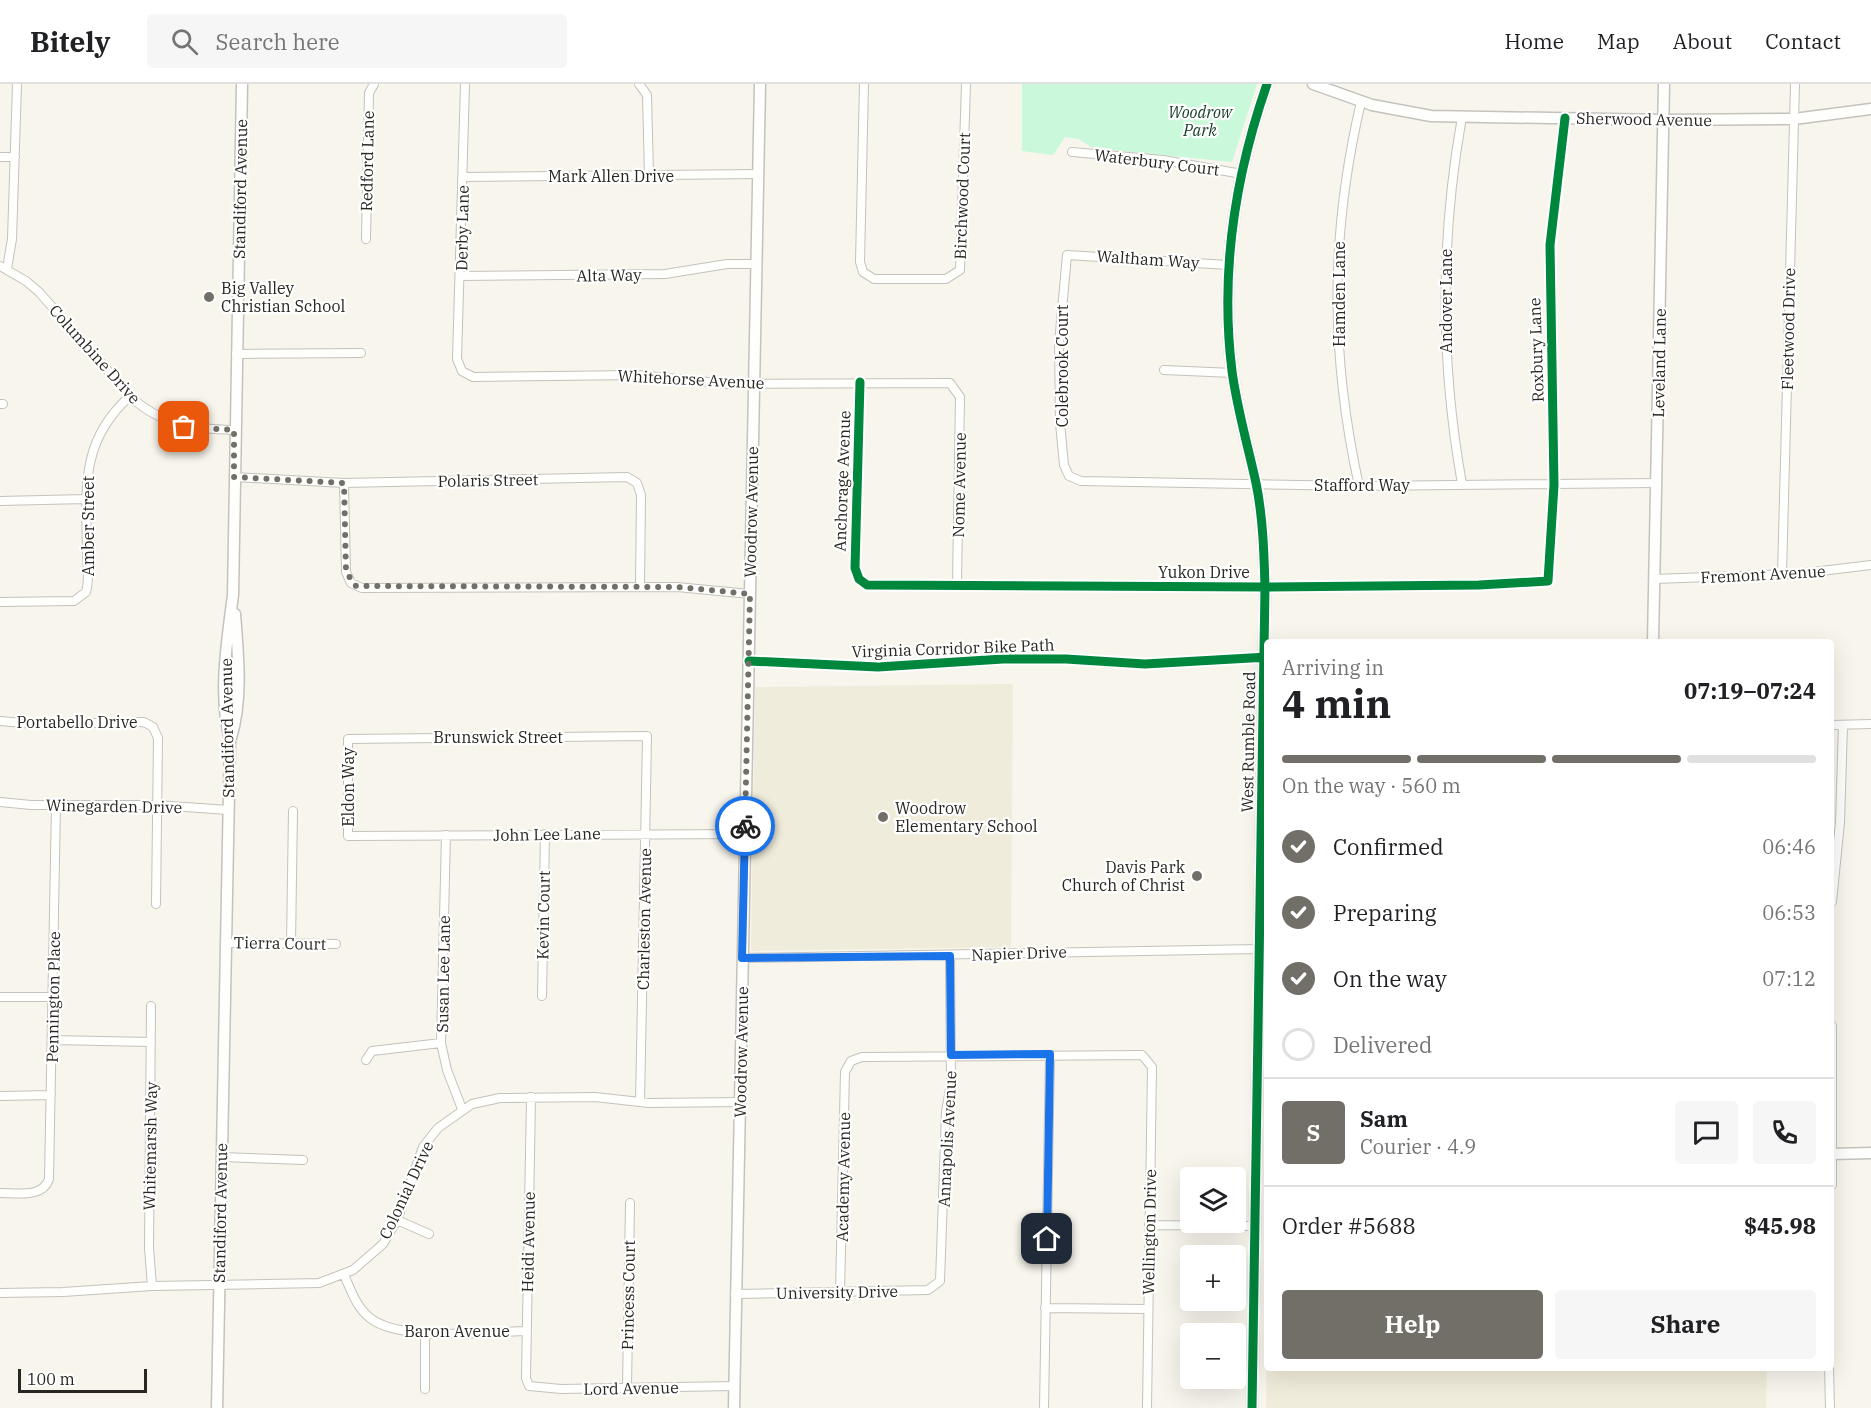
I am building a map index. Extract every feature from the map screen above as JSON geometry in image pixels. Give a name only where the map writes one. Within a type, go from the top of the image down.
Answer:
[{"type":"street","points":[[4,267],[12,239],[17,84]]},
{"type":"street","name":"Standiford Avenue","points":[[217,1408],[230,740],[224,717],[225,652],[233,596],[234,430],[242,84]]},
{"type":"street","name":"Redford Lane","points":[[366,239],[369,93],[374,84]]},
{"type":"street","name":"Derby Lane","points":[[462,371],[457,358],[465,84]]},
{"type":"street","name":"Woodrow Avenue","points":[[734,1408],[760,84]]},
{"type":"street","name":"Birchwood Court","points":[[864,84],[860,262],[865,274],[882,280],[946,279],[960,270],[966,84]]},
{"type":"street","name":"West Rumble Road","points":[[1266,639],[1266,587],[1256,485],[1233,373],[1228,328],[1228,265],[1242,174],[1267,84]]},
{"type":"street","name":"Sherwood Avenue","points":[[1313,84],[1361,102],[1400,111],[1462,117],[1664,120],[1794,118],[1871,109]]},
{"type":"street","name":"Leveland Lane","points":[[1653,639],[1664,84]]},
{"type":"street","name":"Fleetwood Drive","points":[[1782,574],[1795,84]]},
{"type":"street","points":[[640,85],[647,95],[649,175]]},
{"type":"street","name":"Hamden Lane","points":[[1359,486],[1343,404],[1336,290],[1341,210],[1361,102]]},
{"type":"street","name":"Andover Lane","points":[[1462,117],[1449,202],[1444,282],[1448,381],[1462,484]]},
{"type":"street","name":"Roxbury Lane","points":[[1548,581],[1554,484],[1550,245],[1565,118]]},
{"type":"street","name":"Waterbury Court","points":[[1072,152],[1163,160],[1242,174]]},
{"type":"street","points":[[0,157],[15,157]]},
{"type":"street","name":"Mark Allen Drive","points":[[463,177],[758,174]]},
{"type":"street","name":"Waltham Way","points":[[1067,255],[1228,265]]},
{"type":"street","name":"Colebrook Court","points":[[1067,255],[1059,382],[1064,465],[1069,476]]},
{"type":"street","name":"Alta Way","points":[[461,276],[665,274],[727,264],[757,264]]},
{"type":"street","name":"Columbine Drive","points":[[4,267],[39,292],[130,396],[145,409],[172,423],[201,430],[234,430]]},
{"type":"street","points":[[236,354],[361,352]]},
{"type":"street","points":[[1164,370],[1233,373]]},
{"type":"street","name":"Whitehorse Avenue","points":[[462,371],[473,377],[638,375],[702,382],[944,381],[955,386]]},
{"type":"street","name":"Anchorage Avenue","points":[[860,382],[855,568],[860,581]]},
{"type":"street","name":"Nome Avenue","points":[[955,386],[960,397],[957,585]]},
{"type":"street","name":"Amber Street","points":[[0,602],[74,601],[83,596],[87,586],[88,464],[98,435],[118,407],[130,396]]},
{"type":"street","name":"Stafford Way","points":[[1069,476],[1081,481],[1256,485],[1656,483]]},
{"type":"street","name":"Polaris Street","points":[[234,477],[344,483],[627,477],[637,483],[641,495],[640,586]]},
{"type":"street","points":[[344,483],[346,572],[356,586],[640,586],[750,594]]},
{"type":"street","points":[[0,501],[86,499]]},
{"type":"street","name":"Fremont Avenue","points":[[1654,579],[1782,574],[1871,566]]},
{"type":"street","name":"Yukon Drive","points":[[860,581],[871,586],[1266,587],[1469,585],[1548,581]]},
{"type":"street","name":"Portabello Drive","points":[[0,721],[34,724],[144,722],[153,727],[158,738],[157,805]]},
{"type":"street","points":[[1834,725],[1871,724]]},
{"type":"street","points":[[1834,882],[1840,822],[1843,725]]},
{"type":"street","name":"Brunswick Street","points":[[348,739],[647,736]]},
{"type":"street","name":"Charleston Avenue","points":[[640,1102],[647,736]]},
{"type":"street","name":"Eldon Way","points":[[348,739],[348,836]]},
{"type":"street","name":"West Rumble Road","points":[[1252,1408],[1264,774]]},
{"type":"street","name":"Winegarden Drive","points":[[0,802],[56,805],[157,805],[228,810]]},
{"type":"street","name":"Pennington Place","points":[[0,1193],[36,1192],[45,1188],[49,1179],[56,805]]},
{"type":"street","points":[[156,904],[157,805]]},
{"type":"street","points":[[291,944],[293,811]]},
{"type":"street","name":"Kevin Court","points":[[542,996],[545,834]]},
{"type":"street","name":"John Lee Lane","points":[[348,836],[745,834]]},
{"type":"street","name":"Susan Lee Lane","points":[[446,835],[441,1043],[447,1070],[462,1108]]},
{"type":"street","name":"Tierra Court","points":[[225,943],[336,944]]},
{"type":"street","name":"Napier Drive","points":[[742,958],[1259,949]]},
{"type":"street","name":"Annapolis Avenue","points":[[937,1286],[942,1275],[946,1121],[951,1055],[950,956]]},
{"type":"street","points":[[0,997],[53,997]]},
{"type":"street","name":"Whitemarsh Way","points":[[152,1006],[149,1248],[152,1286]]},
{"type":"street","points":[[52,1040],[151,1042]]},
{"type":"street","points":[[366,1060],[372,1051],[441,1043]]},
{"type":"street","name":"Wellington Drive","points":[[1050,1054],[1138,1053],[1147,1058],[1152,1067],[1147,1408]]},
{"type":"street","points":[[951,1055],[1050,1054],[1044,1408]]},
{"type":"street","name":"Academy Avenue","points":[[840,1292],[845,1071],[850,1063],[862,1057],[951,1055]]},
{"type":"street","points":[[0,1096],[51,1095]]},
{"type":"street","name":"Colonial Drive","points":[[0,1293],[63,1293],[152,1286],[307,1284],[344,1275],[373,1254],[397,1220],[423,1147],[438,1128],[462,1108],[487,1100],[531,1097],[613,1097],[640,1102],[740,1102]]},
{"type":"street","name":"Heidi Avenue","points":[[529,1386],[526,1378],[526,1331],[531,1097]]},
{"type":"street","points":[[1834,1154],[1871,1153]]},
{"type":"street","points":[[221,1157],[303,1160]]},
{"type":"street","name":"Princess Court","points":[[627,1388],[630,1203]]},
{"type":"street","points":[[397,1220],[429,1233]]},
{"type":"street","points":[[1149,1225],[1255,1226]]},
{"type":"street","name":"Baron Avenue","points":[[344,1275],[356,1302],[369,1318],[401,1332],[526,1331]]},
{"type":"street","name":"University Drive","points":[[735,1294],[928,1290],[937,1286]]},
{"type":"street","points":[[1045,1308],[1148,1309]]},
{"type":"street","points":[[425,1333],[425,1389]]},
{"type":"street","points":[[1828,1371],[1830,1408]]},
{"type":"street","name":"Lord Avenue","points":[[529,1386],[535,1389],[734,1386]]},
{"type":"shaded area","name":"Woodrow Elementary School","points":[[1013,684],[1011,947],[751,951],[755,687]]},
{"type":"shaded area","points":[[1266,1371],[1767,1371],[1766,1408],[1266,1408]]},
{"type":"green space","name":"Woodrow Park","points":[[1022,84],[1257,84],[1232,162],[1093,148],[1078,139],[1065,137],[1053,155],[1022,151]]},
{"type":"cycle path","points":[[1264,639],[1264,548],[1260,509],[1234,385],[1228,298],[1229,262],[1239,190],[1246,154],[1267,84]]},
{"type":"cycle path","points":[[860,382],[855,568],[859,579],[867,585],[1265,587],[1479,585],[1548,581],[1554,485],[1550,245],[1565,118]]},
{"type":"cycle path","points":[[1252,1408],[1264,650]]},
{"type":"cycle path","name":"Virginia Corridor Bike Path","points":[[749,661],[878,667],[1003,659],[1066,659],[1145,664],[1264,657]]},
{"type":"way so far","points":[[184,427],[201,430],[234,430],[234,477],[344,483],[346,572],[351,583],[362,588],[640,586],[750,594],[745,826]]},
{"type":"place","name":"Big Valley Christian School","points":[[209,297]]},
{"type":"place","name":"Woodrow Elementary School","points":[[883,817]]},
{"type":"place","name":"Davis Park Church of Christ","points":[[1197,876]]},
{"type":"route","points":[[745,826],[742,958],[950,956],[951,1055],[1050,1054],[1047,1239]]}]
